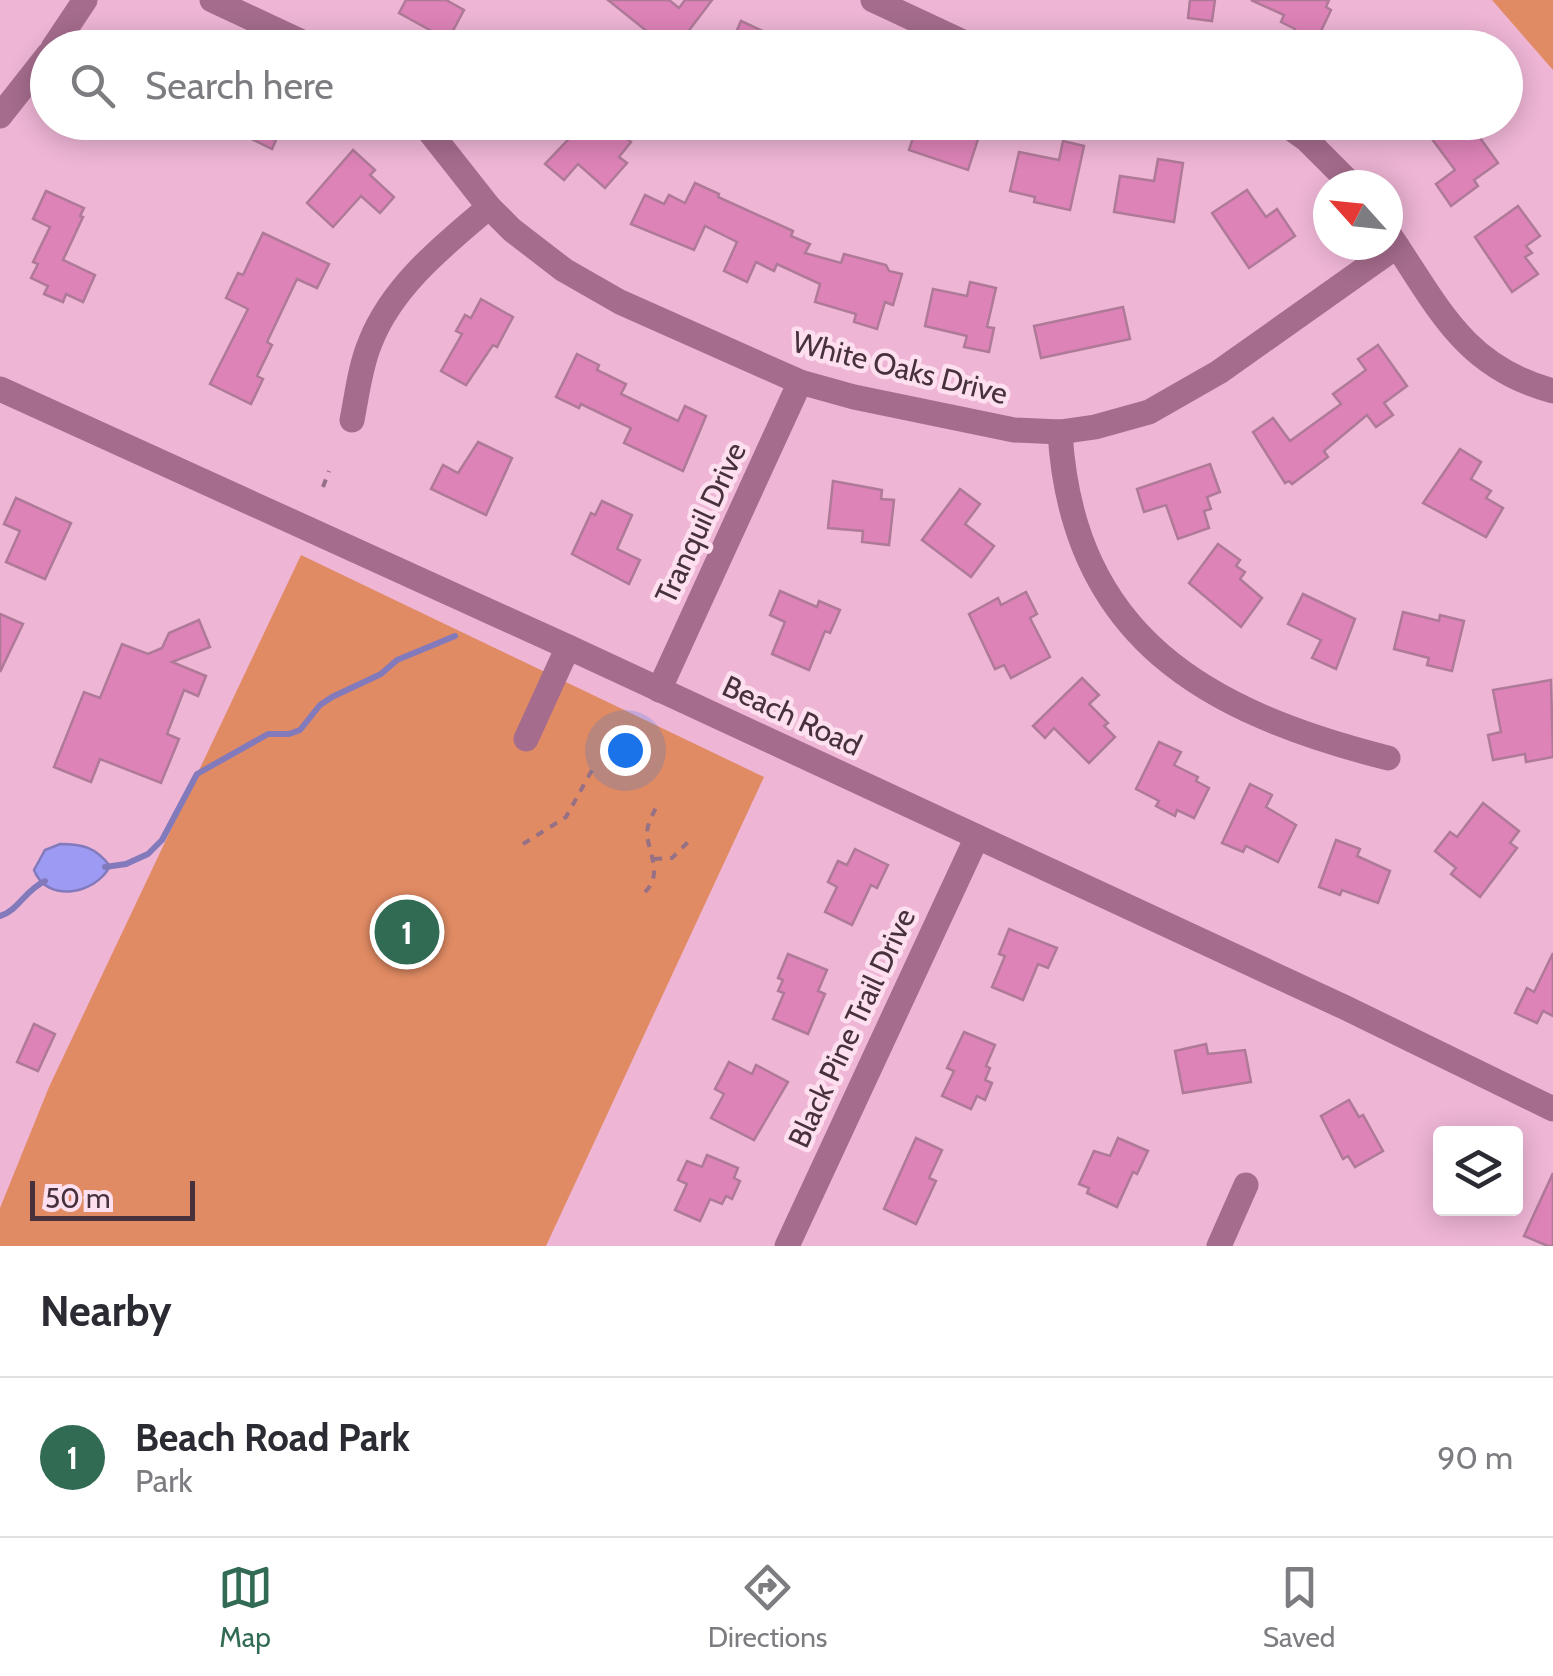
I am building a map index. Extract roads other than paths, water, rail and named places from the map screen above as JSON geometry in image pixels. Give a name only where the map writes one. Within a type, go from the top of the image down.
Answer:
[{"type":"street","points":[[65,30],[84,0]]},
{"type":"street","points":[[212,0],[276,30]]},
{"type":"street","points":[[874,0],[938,30]]},
{"type":"street","points":[[0,116],[30,78]]},
{"type":"street","name":"White Oaks Drive","points":[[436,140],[489,208],[536,250],[590,286],[800,382],[1014,430],[1060,432],[1122,420],[1175,399],[1219,372],[1366,260]]},
{"type":"street","points":[[1307,140],[1337,170]]},
{"type":"street","points":[[352,420],[368,346],[387,310],[424,265],[489,208]]},
{"type":"street","points":[[1403,256],[1477,356],[1506,375],[1553,391]]},
{"type":"street","name":"Tranquil Drive","points":[[659,690],[800,382]]},
{"type":"street","name":"Beach Road","points":[[0,388],[568,647],[1553,1108]]},
{"type":"street","points":[[1060,432],[1067,492],[1084,553],[1117,610],[1142,640],[1182,674],[1230,700],[1322,741],[1388,758]]},
{"type":"street","points":[[526,738],[568,647]]},
{"type":"street","name":"Black Pine Trail Drive","points":[[787,1246],[977,837]]},
{"type":"street","points":[[1219,1246],[1246,1185]]},
{"type":"waterway","points":[[105,867],[126,864],[148,854],[162,840],[197,774],[268,734],[300,730],[320,705],[332,697],[381,674],[397,660],[455,636]]},
{"type":"waterway","points":[[0,916],[45,881]]},
{"type":"place","name":"Beach Road Park","points":[[407,932]]}]
